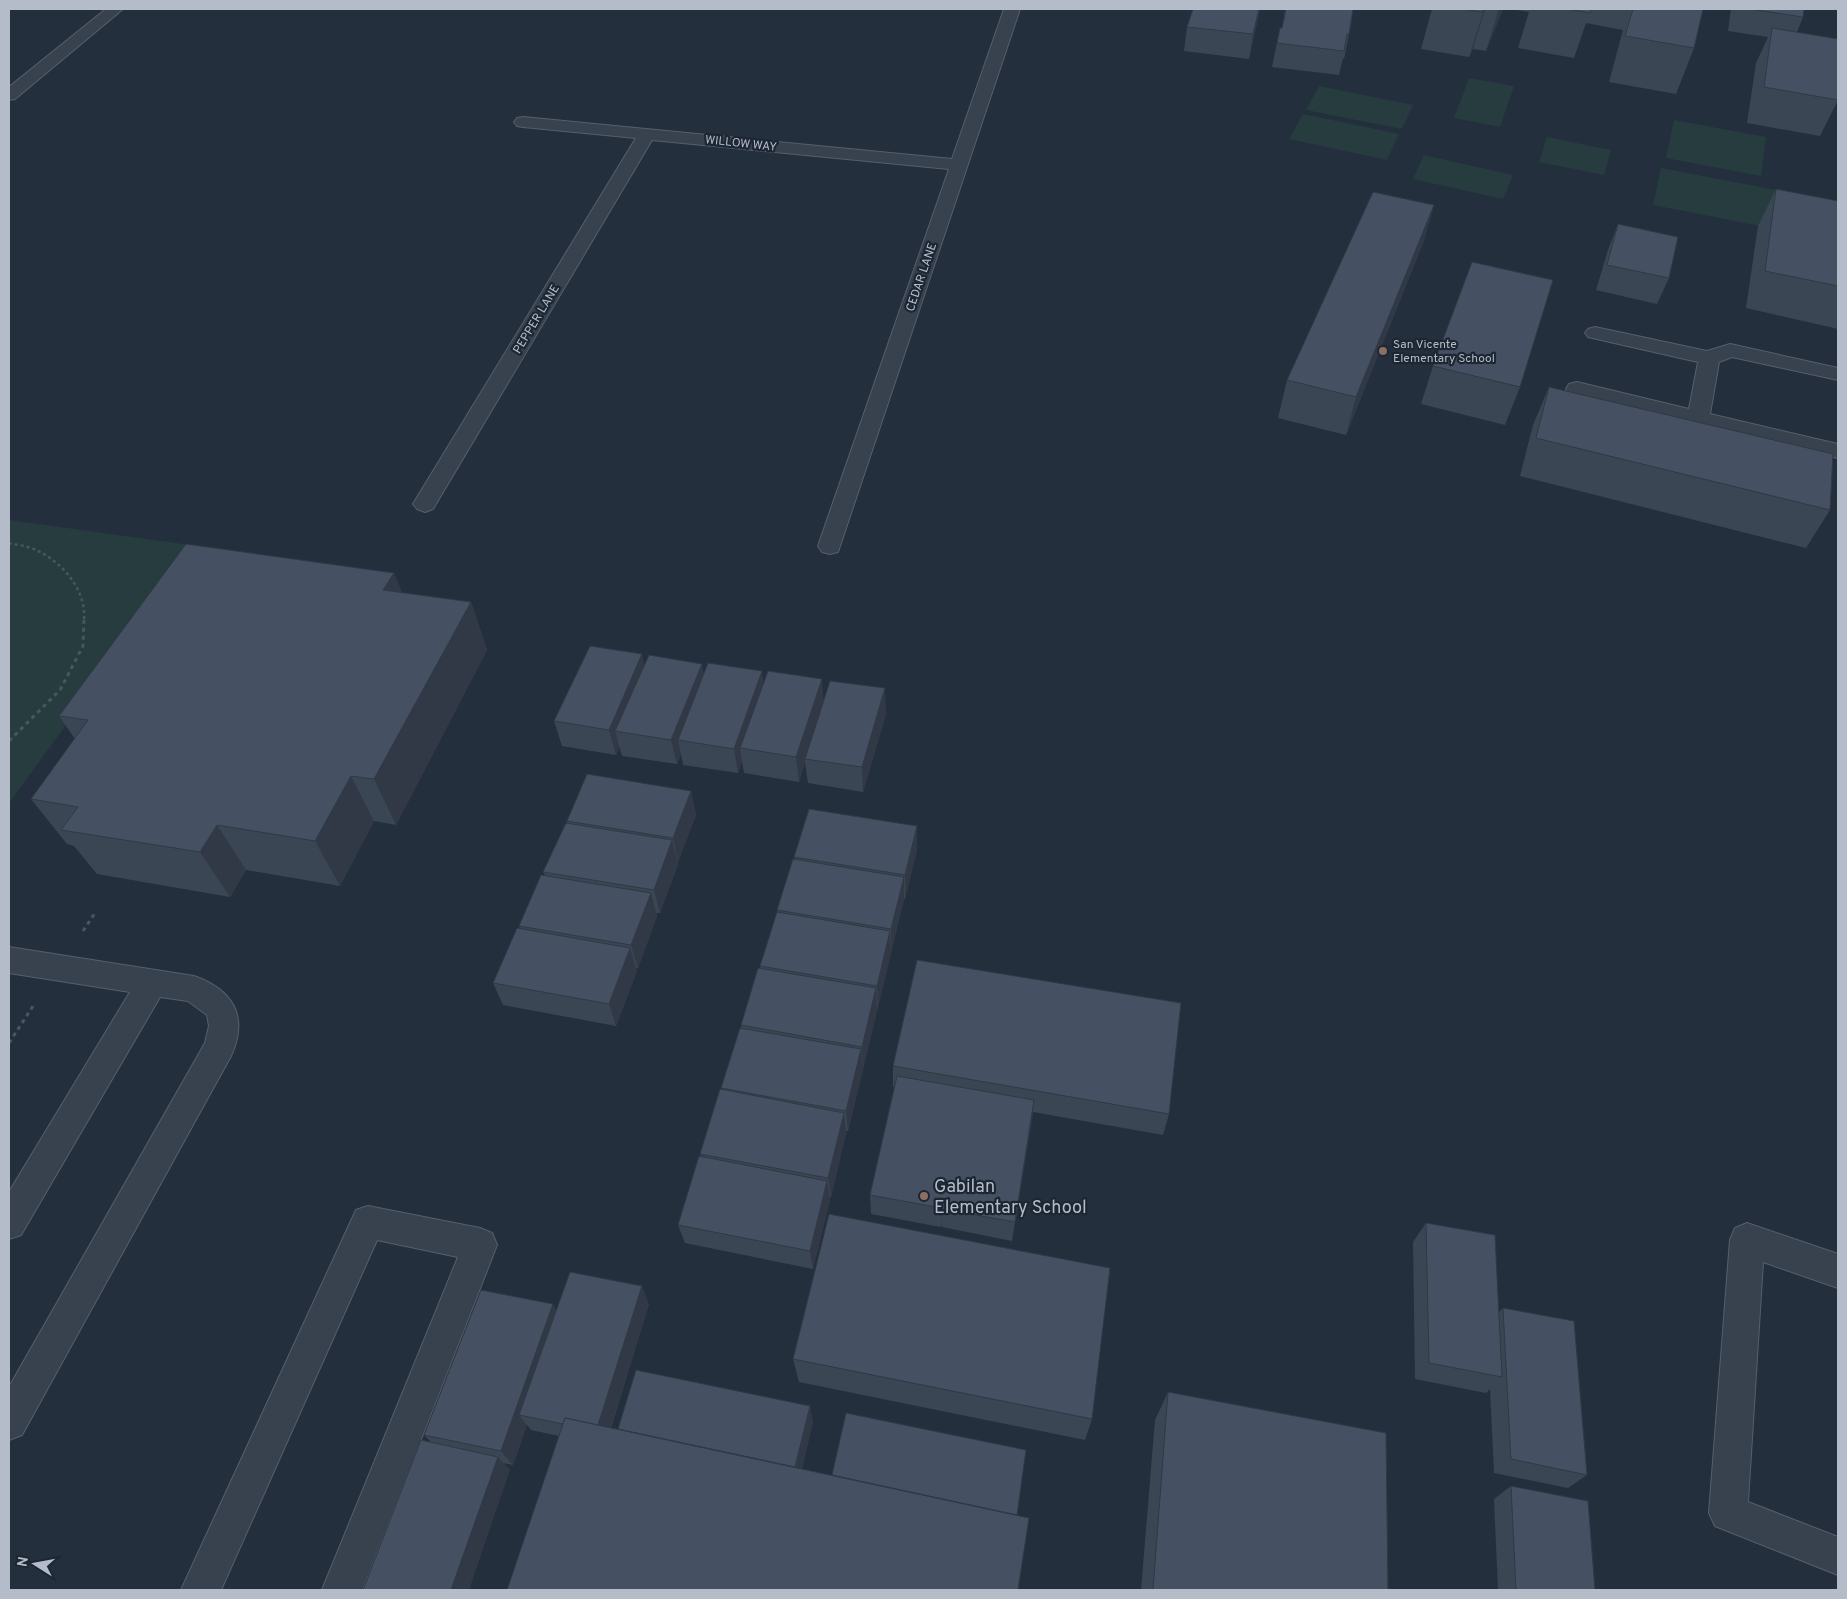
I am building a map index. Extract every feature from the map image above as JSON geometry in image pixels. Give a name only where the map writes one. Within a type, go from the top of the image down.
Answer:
[{"type":"street","points":[[9,95],[115,9]]},
{"type":"street","name":"CEDAR LANE","points":[[830,546],[1012,9]]},
{"type":"street","name":"WILLOW WAY","points":[[523,122],[959,165]]},
{"type":"street","name":"PEPPER LANE","points":[[425,504],[647,134]]},
{"type":"street","points":[[1594,333],[1709,358],[1730,350],[1838,374]]},
{"type":"street","points":[[1698,418],[1709,358]]},
{"type":"street","points":[[1576,390],[1838,451]]},
{"type":"street","points":[[9,960],[194,989],[210,998],[222,1009],[225,1027],[220,1046],[9,1422]]},
{"type":"street","points":[[9,1223],[152,982]]},
{"type":"street","points":[[201,1590],[368,1222],[480,1245],[342,1590]]},
{"type":"street","points":[[1838,1271],[1747,1240],[1728,1513],[1838,1556]]},
{"type":"path","points":[[9,543],[36,550],[69,573],[85,605],[82,646],[60,690],[9,741]]},
{"type":"green space","points":[[1469,78],[1514,86],[1500,127],[1454,118]]},
{"type":"green space","points":[[1319,86],[1413,105],[1402,129],[1306,110]]},
{"type":"green space","points":[[1303,114],[1399,134],[1387,160],[1289,139]]},
{"type":"green space","points":[[1674,120],[1766,137],[1761,176],[1666,158]]},
{"type":"green space","points":[[1547,137],[1611,150],[1604,175],[1539,162]]},
{"type":"green space","points":[[1424,155],[1513,175],[1503,199],[1413,179]]},
{"type":"green space","points":[[1661,168],[1786,192],[1781,230],[1653,205]]},
{"type":"green space","points":[[9,520],[197,546],[9,803]]},
{"type":"building","points":[[1193,9],[1259,9],[1253,34],[1187,27]]},
{"type":"building","points":[[1286,9],[1353,9],[1344,51],[1277,43]]},
{"type":"building","points":[[1463,9],[1484,9],[1482,12]]},
{"type":"building","points":[[1568,9],[1591,9],[1590,13]]},
{"type":"building","points":[[1633,9],[1703,9],[1694,48],[1625,36]]},
{"type":"building","points":[[1750,9],[1804,9],[1803,17]]},
{"type":"building","points":[[1772,28],[1838,39],[1838,100],[1764,87]]},
{"type":"building","points":[[1776,189],[1838,201],[1838,286],[1765,271]]},
{"type":"building","points":[[1373,192],[1434,205],[1356,397],[1287,380]]},
{"type":"building","points":[[1618,224],[1678,237],[1669,278],[1607,265]]},
{"type":"building","points":[[1472,262],[1553,280],[1520,387],[1433,366]]},
{"type":"building","points":[[1549,387],[1833,454],[1830,510],[1536,438]]},
{"type":"building","points":[[186,544],[394,573],[383,590],[471,602],[374,779],[351,776],[315,841],[217,825],[200,852],[61,830],[78,807],[31,799],[88,720],[59,716]]},
{"type":"building","points":[[590,646],[642,654],[609,730],[554,721]]},
{"type":"building","points":[[649,655],[702,664],[671,740],[615,731]]},
{"type":"building","points":[[708,663],[762,671],[734,749],[678,740]]},
{"type":"building","points":[[768,671],[822,679],[796,757],[740,748]]},
{"type":"building","points":[[830,681],[885,688],[862,767],[805,759]]},
{"type":"building","points":[[587,774],[691,791],[673,838],[567,821]]},
{"type":"building","points":[[809,809],[917,826],[905,875],[794,857]]},
{"type":"building","points":[[566,823],[672,840],[654,890],[543,872]]},
{"type":"building","points":[[793,859],[904,877],[891,929],[777,910]]},
{"type":"building","points":[[541,875],[651,893],[631,945],[519,926]]},
{"type":"building","points":[[777,912],[890,931],[877,986],[760,966]]},
{"type":"building","points":[[517,928],[630,948],[609,1004],[493,983]]},
{"type":"building","points":[[917,960],[1181,1003],[1169,1114],[893,1066]]},
{"type":"building","points":[[758,968],[876,988],[862,1047],[741,1025]]},
{"type":"building","points":[[740,1028],[861,1049],[846,1111],[721,1088]]},
{"type":"building","points":[[897,1076],[1034,1100],[1015,1222],[942,1209],[942,1205],[941,1208],[870,1195]]},
{"type":"building","points":[[720,1089],[844,1113],[828,1178],[700,1154]]},
{"type":"building","points":[[699,1156],[827,1181],[810,1251],[678,1225]]},
{"type":"building","points":[[829,1214],[1110,1268],[1092,1419],[793,1359]]},
{"type":"building","points":[[1426,1223],[1495,1235],[1502,1377],[1429,1363]]},
{"type":"building","points":[[570,1272],[642,1286],[598,1425],[565,1418],[563,1424],[519,1415]]},
{"type":"building","points":[[481,1290],[553,1304],[501,1451],[424,1435]]},
{"type":"building","points":[[1503,1308],[1574,1321],[1587,1475],[1511,1459]]},
{"type":"building","points":[[636,1370],[810,1406],[795,1467],[618,1429]]},
{"type":"building","points":[[1168,1392],[1386,1433],[1388,1590],[1153,1590]]},
{"type":"building","points":[[846,1413],[1026,1450],[1017,1515],[832,1475]]},
{"type":"building","points":[[565,1418],[1029,1518],[1018,1590],[507,1590]]},
{"type":"building","points":[[421,1440],[498,1457],[451,1590],[363,1590]]},
{"type":"building","points":[[1511,1486],[1588,1501],[1595,1590],[1516,1590]]},
{"type":"place","name":"San Vicente Elementary School","points":[[1383,351]]},
{"type":"place","name":"Gabilan Elementary School","points":[[924,1196]]}]
